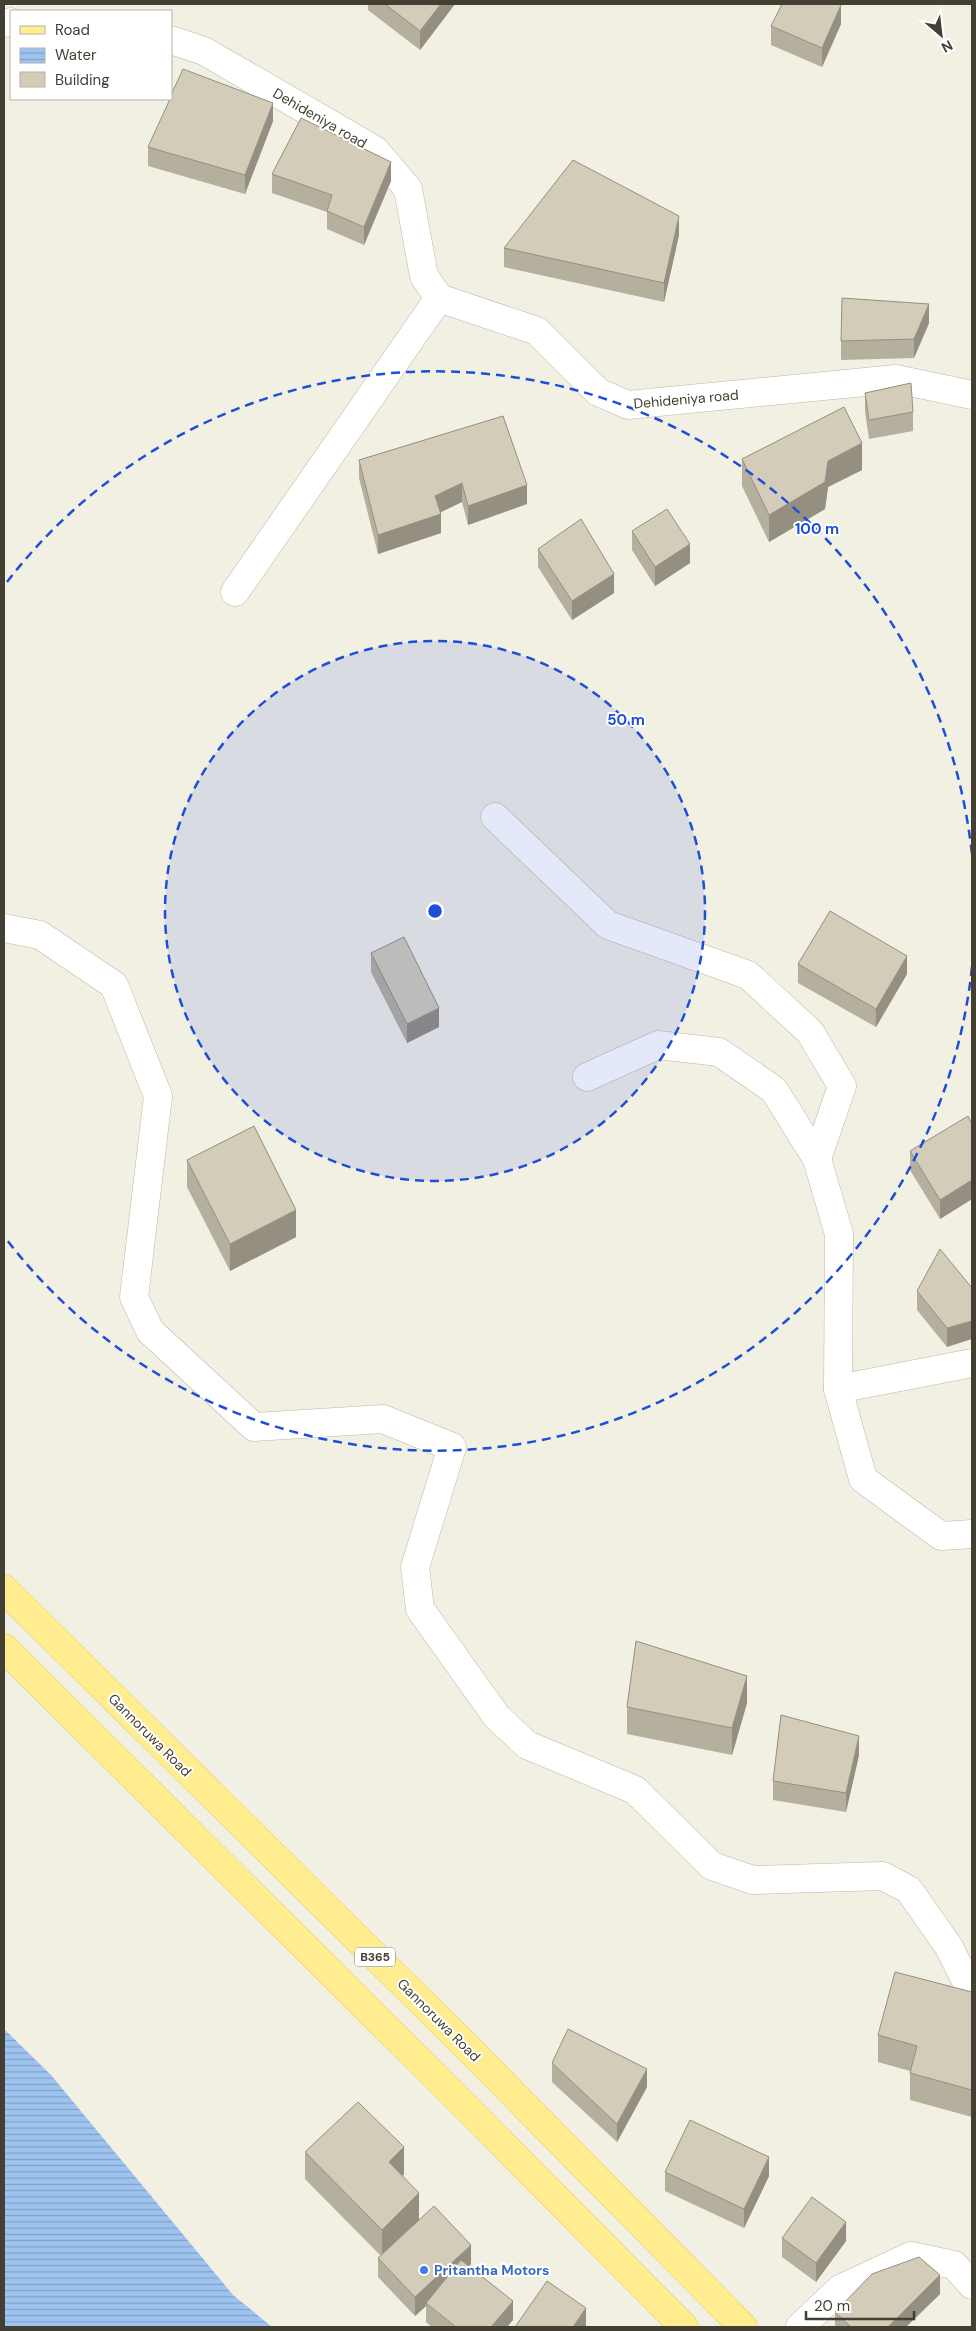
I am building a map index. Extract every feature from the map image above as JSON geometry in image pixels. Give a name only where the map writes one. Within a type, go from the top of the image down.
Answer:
[{"type":"main road","name":"Gannoruwa Road","points":[[4,1589],[462,2042],[743,2327]]},
{"type":"main road","points":[[4,1648],[448,2089],[684,2327]]},
{"type":"street","name":"Dehideniya road","points":[[172,40],[204,51],[375,150],[408,189],[424,276],[439,298],[537,331],[598,392],[628,405],[896,379],[972,395]]},
{"type":"street","points":[[235,592],[439,298]]},
{"type":"street","points":[[495,817],[608,926],[748,975],[810,1032],[842,1086],[817,1159]]},
{"type":"street","points":[[4,928],[40,935],[114,984],[158,1096],[134,1297],[150,1331],[254,1427],[383,1419],[452,1447],[415,1566],[420,1609],[497,1717],[528,1745],[635,1790],[712,1866],[753,1880],[883,1876],[909,1890],[961,1944],[967,1983],[972,1986]]},
{"type":"street","points":[[587,1077],[658,1045],[719,1052],[774,1090],[817,1159],[839,1234],[838,1389],[864,1479],[941,1536],[972,1534]]},
{"type":"street","points":[[838,1389],[972,1363]]},
{"type":"street","points":[[800,2327],[840,2289],[911,2256],[954,2265],[972,2285]]},
{"type":"water","points":[[4,2029],[51,2075],[233,2295],[272,2327],[4,2327]]},
{"type":"building","points":[[385,4],[441,4],[420,31]]},
{"type":"building","points":[[782,4],[841,5],[822,48],[771,26]]},
{"type":"building","points":[[183,69],[273,103],[245,175],[148,147],[170,100],[172,100],[172,93]]},
{"type":"building","points":[[301,118],[391,162],[364,227],[327,211],[332,195],[272,174]]},
{"type":"building","points":[[573,160],[679,216],[664,283],[504,248]]},
{"type":"building","points":[[842,298],[929,304],[914,339],[841,341]]},
{"type":"building","points":[[911,383],[913,412],[869,420],[865,393]]},
{"type":"building","points":[[844,407],[862,443],[828,461],[825,482],[769,515],[742,459]]},
{"type":"building","points":[[503,416],[527,485],[468,506],[462,483],[435,496],[441,514],[378,535],[359,460]]},
{"type":"building","points":[[667,509],[690,544],[655,567],[632,531]]},
{"type":"building","points":[[581,519],[614,574],[572,601],[538,549]]},
{"type":"building","points":[[830,911],[907,956],[876,1009],[798,964]]},
{"type":"building","points":[[404,937],[439,1008],[407,1024],[371,953]]},
{"type":"building","points":[[968,1116],[972,1124],[972,1180],[940,1200],[910,1151]]},
{"type":"building","points":[[254,1126],[296,1210],[230,1244],[187,1160]]},
{"type":"building","points":[[940,1249],[972,1288],[972,1321],[947,1328],[917,1291]]},
{"type":"building","points":[[636,1641],[747,1676],[732,1728],[627,1707]]},
{"type":"building","points":[[781,1715],[859,1736],[846,1793],[773,1781]]},
{"type":"building","points":[[895,1972],[972,1992],[972,2090],[910,2073],[917,2046],[878,2035]]},
{"type":"building","points":[[568,2029],[647,2069],[617,2124],[552,2063]]},
{"type":"building","points":[[358,2102],[404,2147],[389,2162],[419,2193],[382,2230],[305,2152]]},
{"type":"building","points":[[690,2120],[769,2157],[744,2209],[665,2172]]},
{"type":"building","points":[[812,2197],[846,2222],[816,2263],[782,2238]]},
{"type":"building","name":"Pritantha Motors","points":[[434,2206],[471,2245],[415,2297],[378,2258]]},
{"type":"building","points":[[919,2257],[940,2275],[888,2327],[851,2327],[835,2312],[872,2274]]},
{"type":"building","points":[[461,2260],[513,2301],[491,2327],[456,2327],[426,2303]]},
{"type":"building","points":[[547,2281],[586,2308],[573,2327],[515,2327]]},
{"type":"place","name":"Pritantha Motors","points":[[424,2270]]}]
